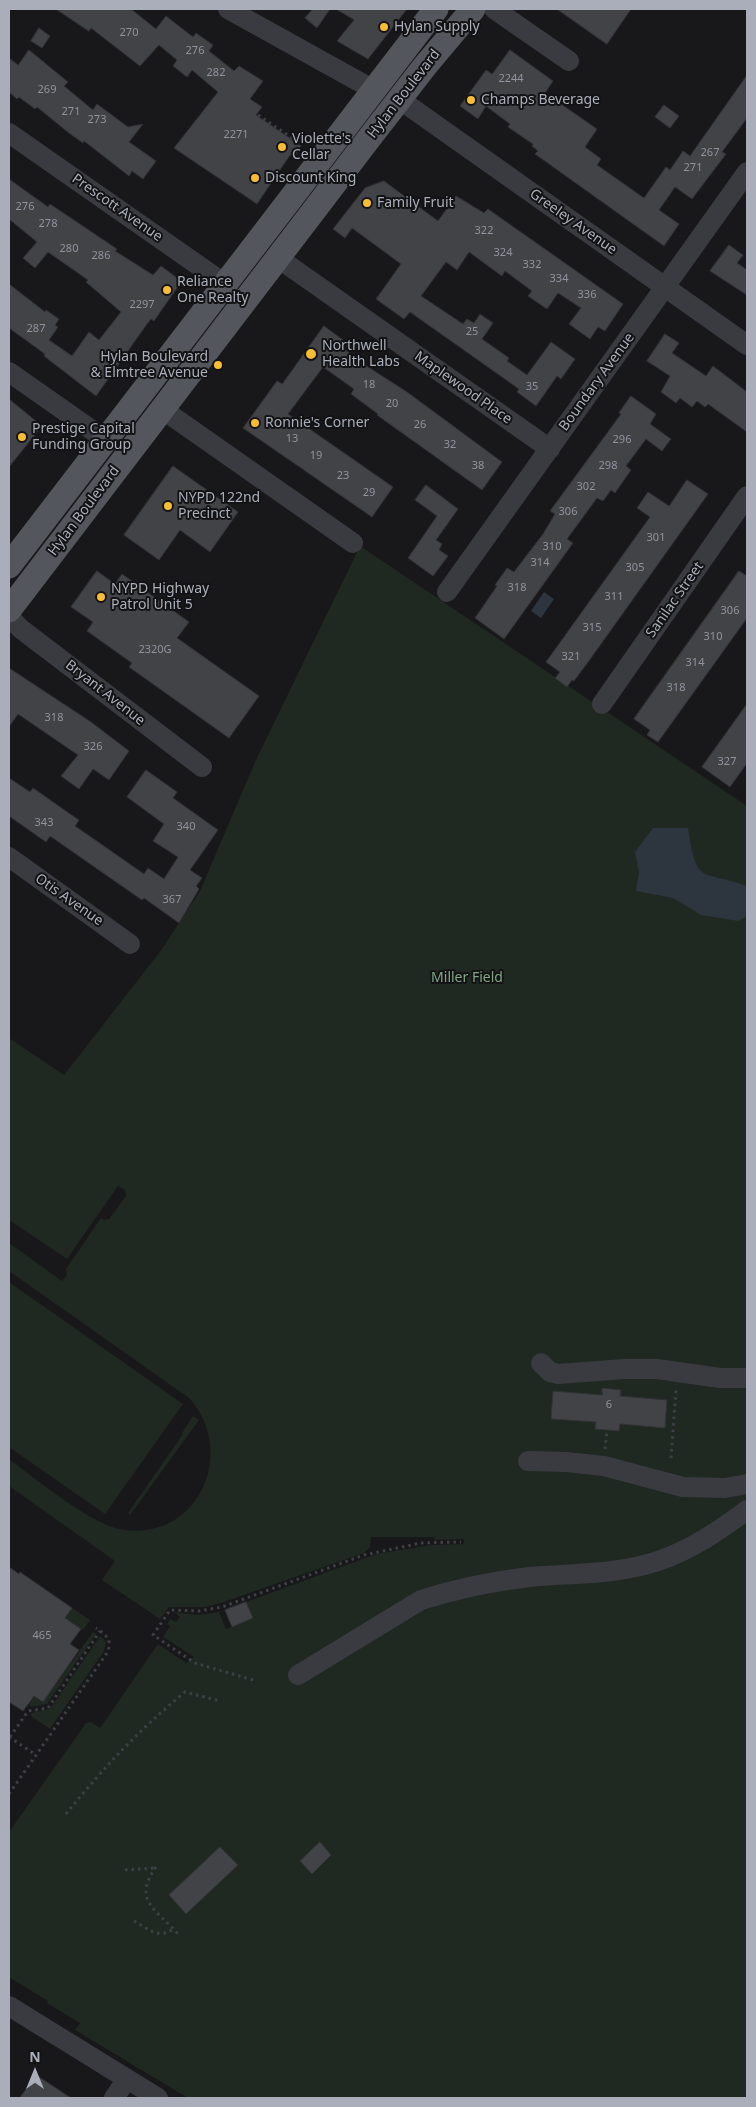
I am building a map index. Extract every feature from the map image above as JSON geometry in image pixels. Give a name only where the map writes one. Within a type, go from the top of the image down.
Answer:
[{"type":"main road","name":"Hylan Boulevard","points":[[9,566],[436,9]]},
{"type":"main road","name":"Hylan Boulevard","points":[[9,610],[400,99],[473,9]]},
{"type":"main road","points":[[56,505],[78,520]]},
{"type":"street","points":[[228,9],[374,90]]},
{"type":"street","points":[[494,9],[569,61]]},
{"type":"street","name":"Greeley Avenue","points":[[400,99],[747,345]]},
{"type":"street","name":"Prescott Avenue","points":[[9,132],[225,284]]},
{"type":"street","name":"Boundary Avenue","points":[[447,592],[747,172]]},
{"type":"street","name":"Maplewood Place","points":[[278,258],[550,449]]},
{"type":"street","points":[[9,372],[106,440]]},
{"type":"street","points":[[162,409],[353,543]]},
{"type":"street","name":"Sanilac Street","points":[[602,704],[747,496]]},
{"type":"street","name":"Bryant Avenue","points":[[9,617],[21,629],[202,767]]},
{"type":"street","name":"Otis Avenue","points":[[9,857],[130,944]]},
{"type":"street","points":[[541,1363],[550,1372],[558,1374],[624,1369],[657,1369],[720,1378],[747,1378]]},
{"type":"street","points":[[528,1461],[604,1466],[684,1487],[725,1488],[747,1484]]},
{"type":"street","points":[[298,1675],[421,1600],[441,1594],[527,1577],[618,1571],[658,1561],[694,1545],[747,1510]]},
{"type":"street","points":[[9,2006],[158,2098]]},
{"type":"street","points":[[114,2098],[127,2079]]},
{"type":"path","points":[[258,115],[301,144],[304,139]]},
{"type":"path","points":[[668,1390],[677,1390],[671,1458]]},
{"type":"path","points":[[668,1412],[675,1412]]},
{"type":"path","points":[[605,1452],[607,1430]]},
{"type":"path","points":[[253,1680],[195,1663],[153,1635],[170,1610],[199,1611],[222,1607],[364,1555],[421,1543],[462,1542]]},
{"type":"path","points":[[9,1794],[107,1654],[110,1644],[109,1639],[96,1628]]},
{"type":"path","points":[[36,1755],[9,1737],[28,1711],[48,1708],[100,1631]]},
{"type":"path","points":[[66,1814],[117,1753],[185,1692],[220,1700]]},
{"type":"path","points":[[126,1870],[156,1868],[147,1881],[144,1895],[178,1934]]},
{"type":"path","points":[[134,1921],[158,1934],[168,1933],[173,1929]]},
{"type":"green space","name":"Miller Field","points":[[360,546],[747,806],[747,2098],[188,2098],[75,2030],[80,2023],[9,1977],[9,1832],[86,1723],[91,1722],[100,1728],[158,1644],[186,1663],[194,1657],[163,1637],[170,1626],[167,1624],[170,1619],[176,1622],[180,1617],[174,1612],[198,1615],[219,1612],[226,1629],[253,1618],[246,1602],[376,1554],[431,1545],[464,1544],[464,1539],[435,1540],[434,1537],[371,1537],[370,1547],[364,1553],[221,1603],[205,1607],[169,1607],[160,1619],[102,1580],[115,1561],[9,1486],[9,1459],[82,1511],[112,1527],[125,1530],[151,1529],[173,1521],[191,1506],[203,1487],[210,1465],[210,1442],[203,1419],[189,1398],[9,1271],[9,1243],[62,1281],[67,1275],[66,1269],[101,1218],[104,1220],[109,1219],[126,1196],[125,1190],[118,1186],[67,1259],[9,1220],[9,1038],[64,1075],[162,949],[200,891],[255,762]]},
{"type":"green space","points":[[9,1282],[183,1404],[105,1514],[9,1447]]},
{"type":"green space","points":[[193,1416],[199,1420],[130,1515],[128,1513],[183,1434]]},
{"type":"green space","points":[[72,1608],[90,1620],[83,1630],[65,1618]]},
{"type":"green space","points":[[93,1632],[96,1634],[47,1704],[30,1707],[29,1703],[34,1696],[43,1702]]},
{"type":"green space","points":[[100,1636],[106,1641],[104,1651],[50,1729],[31,1716],[31,1713],[50,1709]]},
{"type":"shaded area","points":[[544,592],[554,599],[541,618],[531,611]]},
{"type":"shaded area","points":[[653,828],[688,828],[694,859],[703,872],[747,886],[747,916],[738,921],[701,915],[673,898],[636,891],[639,872],[635,852]]},
{"type":"building","points":[[56,9],[131,9],[156,29],[166,16],[193,37],[196,33],[213,45],[209,51],[234,71],[239,66],[263,81],[250,99],[262,107],[256,115],[301,146],[294,158],[290,155],[257,204],[174,148],[218,92],[192,70],[187,77],[173,66],[177,60],[159,45],[140,66],[91,28],[89,31]]},
{"type":"building","points":[[313,9],[330,9],[317,28],[305,18]]},
{"type":"building","points":[[336,9],[407,9],[368,59],[337,41],[354,20]]},
{"type":"building","points":[[557,9],[631,9],[607,44]]},
{"type":"building","points":[[39,28],[50,36],[42,48],[31,41]]},
{"type":"building","points":[[29,50],[68,82],[64,86],[93,110],[97,104],[128,127],[143,124],[129,142],[156,161],[143,179],[132,171],[129,176],[84,141],[83,143],[69,133],[37,107],[35,109],[9,92],[9,58],[18,65]]},
{"type":"building","points":[[510,50],[553,81],[545,93],[597,129],[585,147],[601,159],[597,165],[644,198],[666,167],[670,170],[683,151],[690,156],[747,75],[747,118],[722,152],[726,154],[692,199],[675,187],[659,210],[679,224],[664,246],[535,154],[538,151],[532,146],[533,144],[508,127],[510,124],[486,106],[478,119],[460,106],[486,70],[492,74]]},
{"type":"building","points":[[664,105],[679,116],[670,128],[655,117]]},
{"type":"building","points":[[9,179],[48,207],[50,204],[117,249],[115,251],[153,275],[161,266],[180,280],[177,284],[179,285],[154,321],[151,319],[147,324],[96,396],[44,356],[45,354],[9,328],[9,284],[45,312],[46,310],[59,319],[55,325],[58,327],[49,340],[72,356],[89,332],[99,340],[121,312],[86,282],[88,280],[48,252],[35,268],[23,258],[37,242],[9,219]]},
{"type":"building","points":[[384,181],[438,221],[456,196],[484,213],[488,209],[623,304],[605,331],[598,327],[590,339],[569,324],[581,308],[558,293],[547,309],[528,296],[532,291],[505,271],[502,276],[469,252],[457,270],[446,262],[421,296],[463,324],[467,319],[474,323],[480,314],[493,323],[482,339],[509,358],[507,361],[527,375],[551,342],[575,359],[561,379],[557,376],[536,406],[517,392],[519,389],[410,312],[404,319],[376,299],[401,264],[352,228],[345,238],[333,229],[365,188]]},
{"type":"building","points":[[729,245],[743,255],[737,263],[747,270],[747,295],[710,271]]},
{"type":"building","points":[[324,326],[343,340],[339,345],[365,365],[407,392],[502,462],[482,490],[377,415],[351,394],[354,389],[323,367],[288,414],[393,487],[372,517],[243,428],[277,381],[282,384]]},
{"type":"building","points":[[665,334],[679,343],[672,353],[706,376],[713,366],[747,392],[747,432],[708,404],[705,407],[697,401],[692,407],[680,398],[676,403],[661,392],[670,376],[647,361]]},
{"type":"building","points":[[631,396],[656,414],[650,424],[671,439],[662,451],[646,439],[626,466],[631,470],[615,493],[611,490],[603,501],[597,498],[567,539],[573,543],[504,639],[475,618],[507,568],[514,572],[543,534],[555,514],[550,511],[621,414],[619,413]]},
{"type":"building","points":[[9,399],[42,426],[9,467]]},
{"type":"building","points":[[173,466],[238,512],[210,552],[180,530],[159,560],[124,535]]},
{"type":"building","points":[[687,480],[708,494],[591,658],[574,681],[572,680],[567,687],[555,678],[560,672],[546,662],[650,517],[637,508],[648,492],[669,506]]},
{"type":"building","points":[[426,485],[458,509],[436,540],[442,544],[439,550],[448,556],[433,576],[408,558],[437,516],[415,500]]},
{"type":"building","points":[[97,571],[115,584],[122,574],[189,622],[177,638],[259,696],[229,738],[129,667],[132,663],[87,631],[93,622],[71,607]]},
{"type":"building","points":[[739,571],[747,576],[747,618],[658,742],[647,735],[650,730],[634,719]]},
{"type":"building","points":[[9,668],[91,722],[129,751],[109,780],[93,769],[79,789],[61,776],[78,755],[18,714],[9,727]]},
{"type":"building","points":[[747,704],[747,763],[730,787],[702,767]]},
{"type":"building","points":[[146,770],[177,792],[173,798],[218,830],[190,870],[202,878],[196,886],[199,889],[179,923],[144,898],[142,900],[50,836],[46,842],[9,816],[9,778],[30,792],[33,788],[79,820],[75,826],[144,874],[148,868],[164,879],[178,857],[153,841],[164,824],[127,797]]},
{"type":"building","points":[[602,1388],[621,1390],[620,1396],[667,1400],[665,1428],[620,1424],[619,1431],[595,1429],[596,1422],[551,1419],[553,1391],[602,1395]]},
{"type":"building","points":[[9,1567],[19,1574],[20,1572],[72,1608],[65,1618],[81,1629],[70,1644],[79,1650],[43,1702],[34,1696],[23,1711],[9,1702]]},
{"type":"building","points":[[246,1602],[253,1618],[232,1627],[225,1610]]},
{"type":"building","points":[[320,1842],[331,1855],[312,1874],[300,1861]]},
{"type":"building","points":[[220,1847],[238,1865],[186,1914],[169,1895]]},
{"type":"building","points":[[36,2075],[71,2098],[20,2098]]},
{"type":"place","name":"Hylan Supply","points":[[384,27]]},
{"type":"place","name":"Champs Beverage","points":[[471,100]]},
{"type":"place","name":"Violette's Cellar","points":[[282,147]]},
{"type":"place","name":"Discount King","points":[[255,178]]},
{"type":"place","name":"Family Fruit","points":[[367,203]]},
{"type":"place","name":"Reliance One Realty","points":[[167,290]]},
{"type":"place","name":"Northwell Health Labs","points":[[311,354]]},
{"type":"place","name":"Hylan Boulevard & Elmtree Avenue","points":[[218,365]]},
{"type":"place","name":"Ronnie's Corner","points":[[255,423]]},
{"type":"place","name":"Prestige Capital Funding Group","points":[[22,437]]},
{"type":"place","name":"NYPD 122nd Precinct","points":[[168,506]]},
{"type":"place","name":"NYPD Highway Patrol Unit 5","points":[[101,597]]}]
